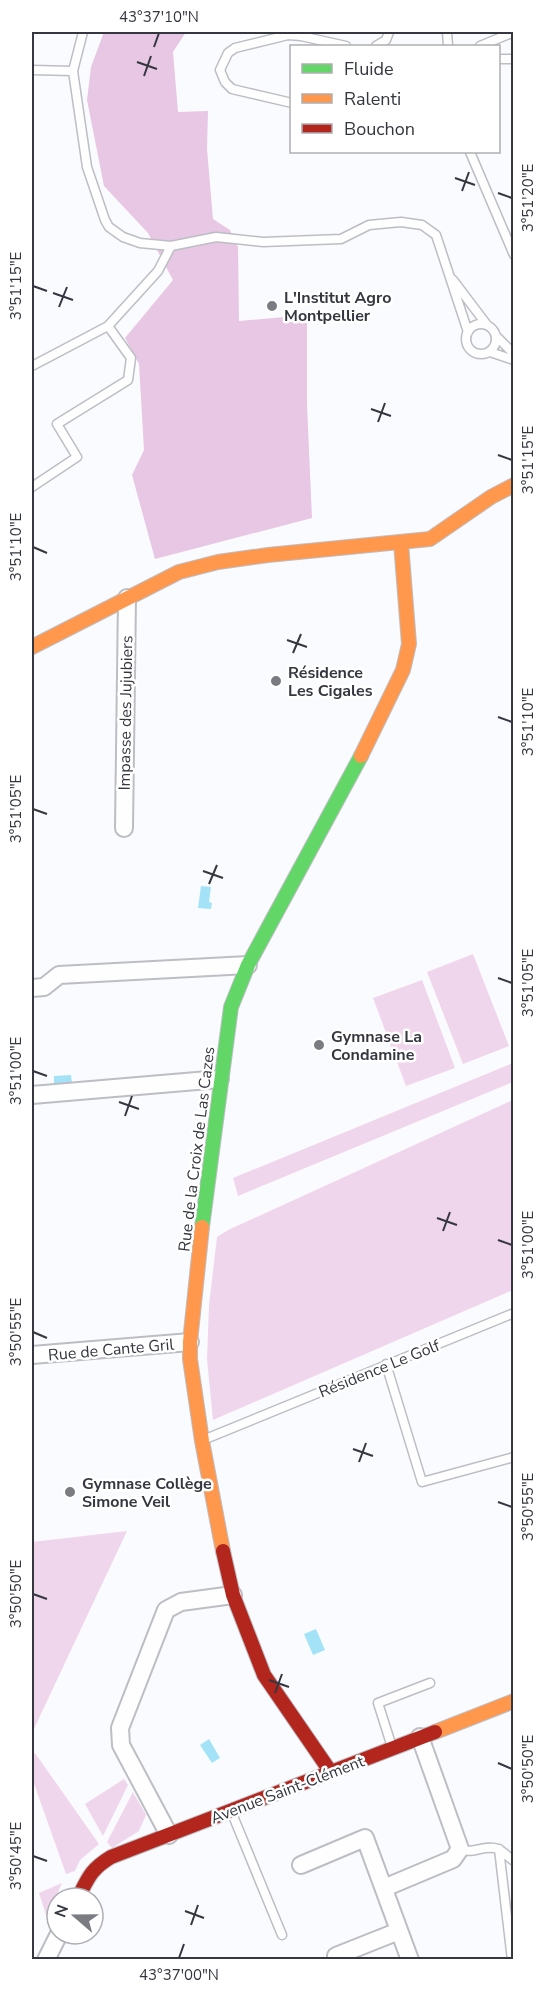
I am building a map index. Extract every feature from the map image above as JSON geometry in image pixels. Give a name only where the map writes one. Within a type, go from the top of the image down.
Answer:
[{"type":"street","points":[[32,647],[179,572],[218,562],[268,555],[430,539],[491,497],[513,485]]},
{"type":"street","name":"Rue de la Croix de Las Cazes","points":[[330,1772],[264,1675],[233,1595],[202,1441],[190,1359],[190,1342],[220,1079],[231,1007],[248,965],[373,732],[403,670],[409,644],[401,543]]},
{"type":"street","name":"Impasse des Jujubiers","points":[[124,828],[127,598]]},
{"type":"street","points":[[32,988],[44,987],[59,975],[248,965]]},
{"type":"street","points":[[32,1095],[220,1079]]},
{"type":"street","name":"Rue de Cante Gril","points":[[32,1355],[190,1342]]},
{"type":"street","points":[[169,1835],[121,1745],[120,1728],[166,1610],[182,1602],[233,1595]]},
{"type":"street","name":"Avenue Saint-Clément","points":[[84,1886],[90,1873],[98,1865],[141,1844],[513,1701]]},
{"type":"street","points":[[384,1888],[453,1859],[460,1849],[420,1737]]},
{"type":"street","points":[[301,1865],[365,1838],[410,1959]]},
{"type":"street","points":[[336,1956],[399,1931]]},
{"type":"lane","points":[[83,32],[73,70],[87,167],[109,227],[123,237],[140,243],[171,246],[216,237],[263,242],[341,239],[369,225],[401,222],[422,225],[436,235],[468,332]]},
{"type":"lane","points":[[378,45],[386,40],[389,32]]},
{"type":"lane","points":[[482,45],[513,32]]},
{"type":"lane","points":[[290,103],[232,89],[225,82],[220,70],[228,53],[235,48],[288,35],[341,45]]},
{"type":"lane","points":[[32,70],[73,70]]},
{"type":"lane","points":[[470,153],[513,255]]},
{"type":"lane","points":[[32,366],[108,326],[158,271],[171,246]]},
{"type":"lane","points":[[452,279],[495,331],[495,345],[489,352]]},
{"type":"lane","points":[[488,324],[474,325],[468,332],[466,340],[473,352],[481,354],[489,352],[513,360]]},
{"type":"lane","points":[[32,487],[77,457],[57,424],[128,380],[131,358],[108,326]]},
{"type":"lane","points":[[496,336],[513,354]]},
{"type":"lane","name":"Résidence Le Golf","points":[[202,1441],[513,1313]]},
{"type":"lane","points":[[386,1364],[422,1482],[513,1457]]},
{"type":"lane","points":[[393,1749],[378,1703],[430,1683]]},
{"type":"lane","points":[[231,1811],[282,1935]]},
{"type":"lane","points":[[460,1849],[465,1852],[485,1847],[499,1850],[513,1862]]},
{"type":"lane","points":[[499,1850],[512,1959]]},
{"type":"shaded area","points":[[104,32],[186,32],[173,52],[178,112],[208,111],[207,149],[213,219],[230,230],[238,247],[239,321],[307,315],[307,405],[312,518],[155,559],[132,475],[144,450],[139,364],[125,338],[173,280],[148,233],[104,186],[87,100],[91,67]]},
{"type":"shaded area","points":[[473,954],[509,1046],[463,1064],[427,972]]},
{"type":"shaded area","points":[[422,980],[455,1068],[406,1086],[373,998]]},
{"type":"shaded area","points":[[513,1063],[513,1082],[238,1196],[233,1178]]},
{"type":"shaded area","points":[[513,1100],[513,1290],[213,1420],[207,1360],[209,1305],[217,1237]]},
{"type":"shaded area","points":[[127,1531],[32,1733],[32,1542]]},
{"type":"shaded area","points":[[35,1753],[99,1844],[80,1860],[75,1871],[66,1874],[32,1778],[32,1754]]},
{"type":"shaded area","points":[[124,1779],[128,1785],[103,1836],[85,1804]]},
{"type":"shaded area","points":[[133,1792],[146,1815],[139,1831],[112,1848],[107,1842]]},
{"type":"shaded area","points":[[45,1890],[45,1912],[39,1893]]},
{"type":"water","points":[[201,886],[211,887],[209,902],[212,903],[211,909],[198,908]]},
{"type":"water","points":[[71,1075],[72,1083],[54,1085],[54,1076]]},
{"type":"water","points":[[316,1629],[325,1650],[313,1655],[304,1634]]},
{"type":"water","points":[[209,1739],[220,1758],[212,1763],[200,1745]]},
{"type":"traffic: fast","points":[[202,1227],[231,1007],[248,965],[361,756]]},
{"type":"traffic: slow","points":[[32,647],[179,572],[218,562],[268,555],[430,539],[491,497],[514,485]]},
{"type":"traffic: slow","points":[[361,756],[403,670],[409,644],[401,543]]},
{"type":"traffic: slow","points":[[202,1227],[190,1359],[202,1441],[223,1551]]},
{"type":"traffic: slow","points":[[435,1732],[514,1701]]},
{"type":"traffic: jam","points":[[223,1551],[233,1595],[264,1675],[330,1771]]},
{"type":"traffic: jam","points":[[84,1886],[91,1874],[111,1857],[435,1732]]},
{"type":"place","name":"L'Institut Agro Montpellier","points":[[272,306]]},
{"type":"place","name":"Résidence Les Cigales","points":[[276,681]]},
{"type":"place","name":"Gymnase La Condamine","points":[[319,1045]]},
{"type":"place","name":"Gymnase Collège Simone Veil","points":[[70,1492]]}]
